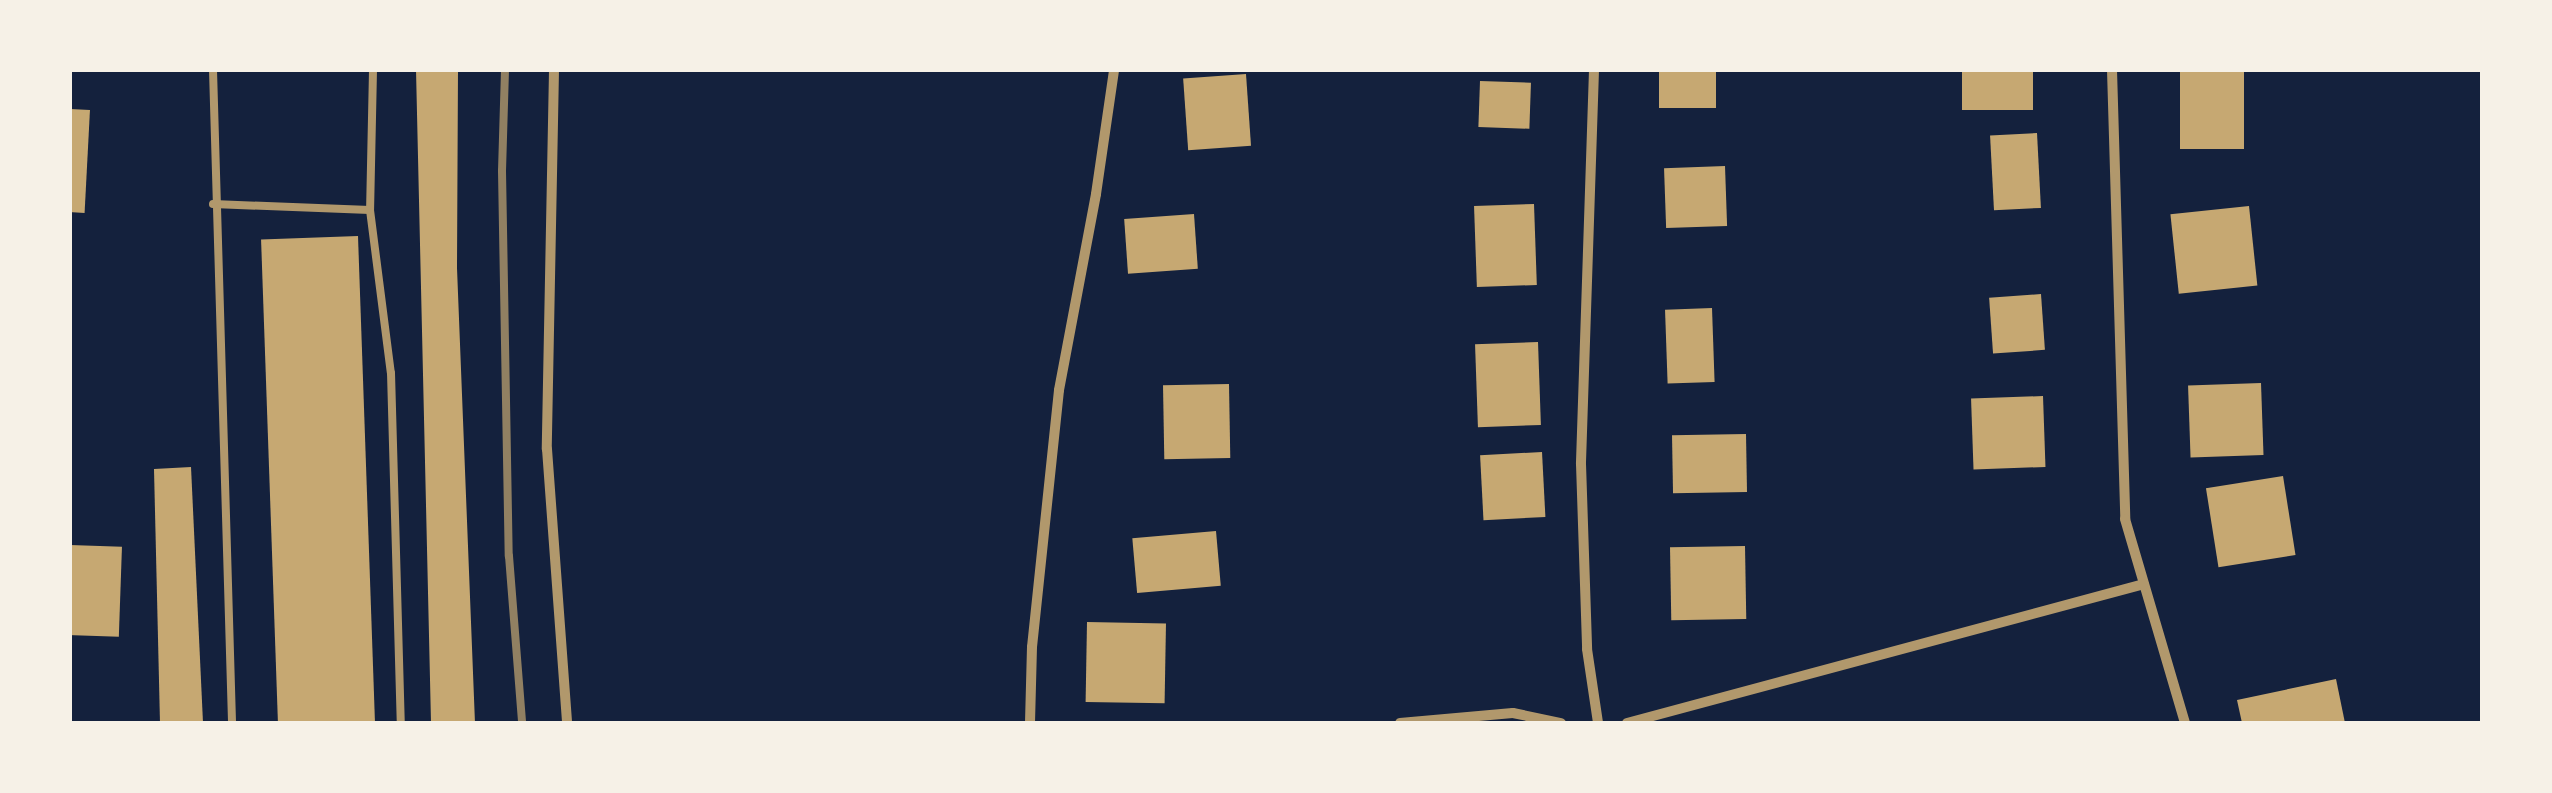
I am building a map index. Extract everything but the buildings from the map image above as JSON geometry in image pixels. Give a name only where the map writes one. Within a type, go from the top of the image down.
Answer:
[{"type":"street","points":[[554,70],[547,449],[568,723]]},
{"type":"street","points":[[1030,723],[1032,647],[1059,390],[1114,70]]},
{"type":"street","points":[[1594,70],[1581,464],[1587,649],[1598,723]]},
{"type":"street","points":[[2112,70],[2125,519],[2185,723]]},
{"type":"street","points":[[1627,723],[2144,584]]},
{"type":"street","points":[[1400,723],[1512,714],[1561,723]]},
{"type":"lane","points":[[213,70],[232,723]]},
{"type":"lane","points":[[373,70],[370,210],[391,373],[402,723]]},
{"type":"lane","points":[[214,204],[370,210]]},
{"type":"railway","points":[[505,70],[502,171],[509,556],[522,723]]}]
